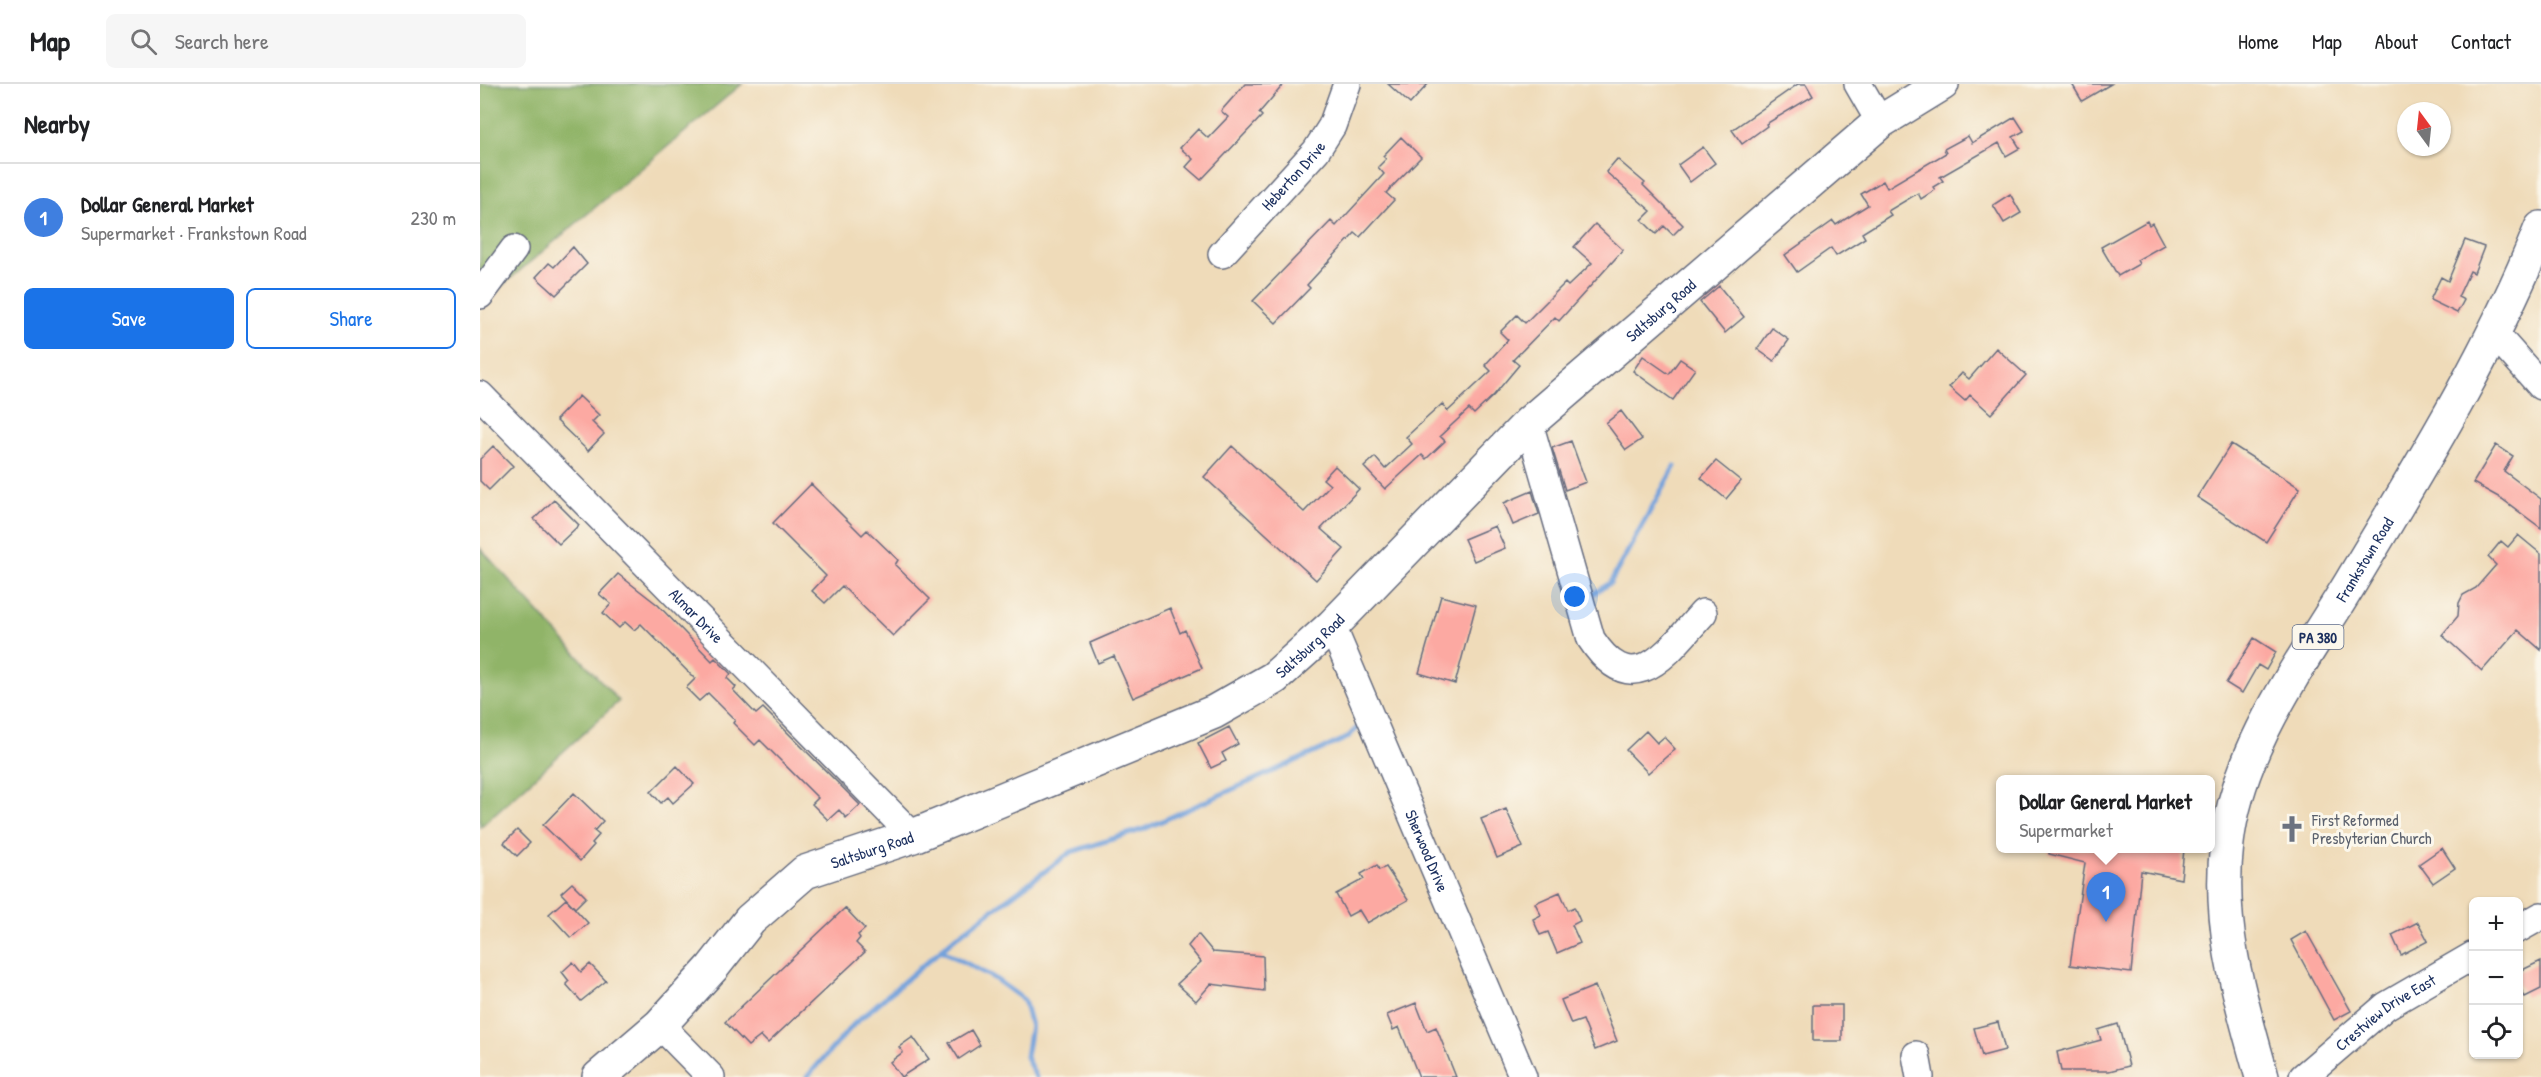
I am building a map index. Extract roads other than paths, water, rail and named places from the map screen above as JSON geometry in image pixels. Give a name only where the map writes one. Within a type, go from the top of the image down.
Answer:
[{"type":"main road","name":"Saltsburg Road","points":[[599,1077],[660,1025],[712,968],[750,920],[804,872],[914,836],[1214,712],[1274,678],[1332,626],[1529,423],[1880,122],[1942,84]]},
{"type":"main road","name":"Frankstown Road","points":[[2262,1077],[2228,950],[2224,879],[2233,808],[2253,754],[2271,715],[2441,431],[2495,334],[2541,228]]},
{"type":"street","name":"Heberton Drive","points":[[1222,254],[1316,151],[1332,126],[1347,84]]},
{"type":"street","points":[[1858,84],[1880,122]]},
{"type":"street","points":[[480,295],[514,249]]},
{"type":"street","points":[[2495,334],[2541,386]]},
{"type":"street","name":"Almar Drive","points":[[480,395],[914,836]]},
{"type":"street","points":[[1529,423],[1591,639],[1603,657],[1629,670],[1644,670],[1661,660],[1703,613]]},
{"type":"street","name":"Sherwood Drive","points":[[1332,626],[1523,1077]]},
{"type":"street","points":[[2523,926],[2541,916]]},
{"type":"street","name":"Crestview Drive East","points":[[2303,1077],[2386,1006],[2469,958]]},
{"type":"street","points":[[660,1025],[711,1077]]},
{"type":"waterway","points":[[1593,594],[1610,583],[1675,466]]},
{"type":"waterway","points":[[807,1077],[854,1024],[956,937],[1071,852],[1144,829],[1347,738],[1363,722]]},
{"type":"waterway","points":[[941,950],[994,978],[1024,1000],[1031,1026],[1026,1057],[1036,1077]]},
{"type":"place","name":"First Reformed Presbyterian Church","points":[[2292,829]]},
{"type":"place","name":"Dollar General Market","points":[[2106,922]]}]
